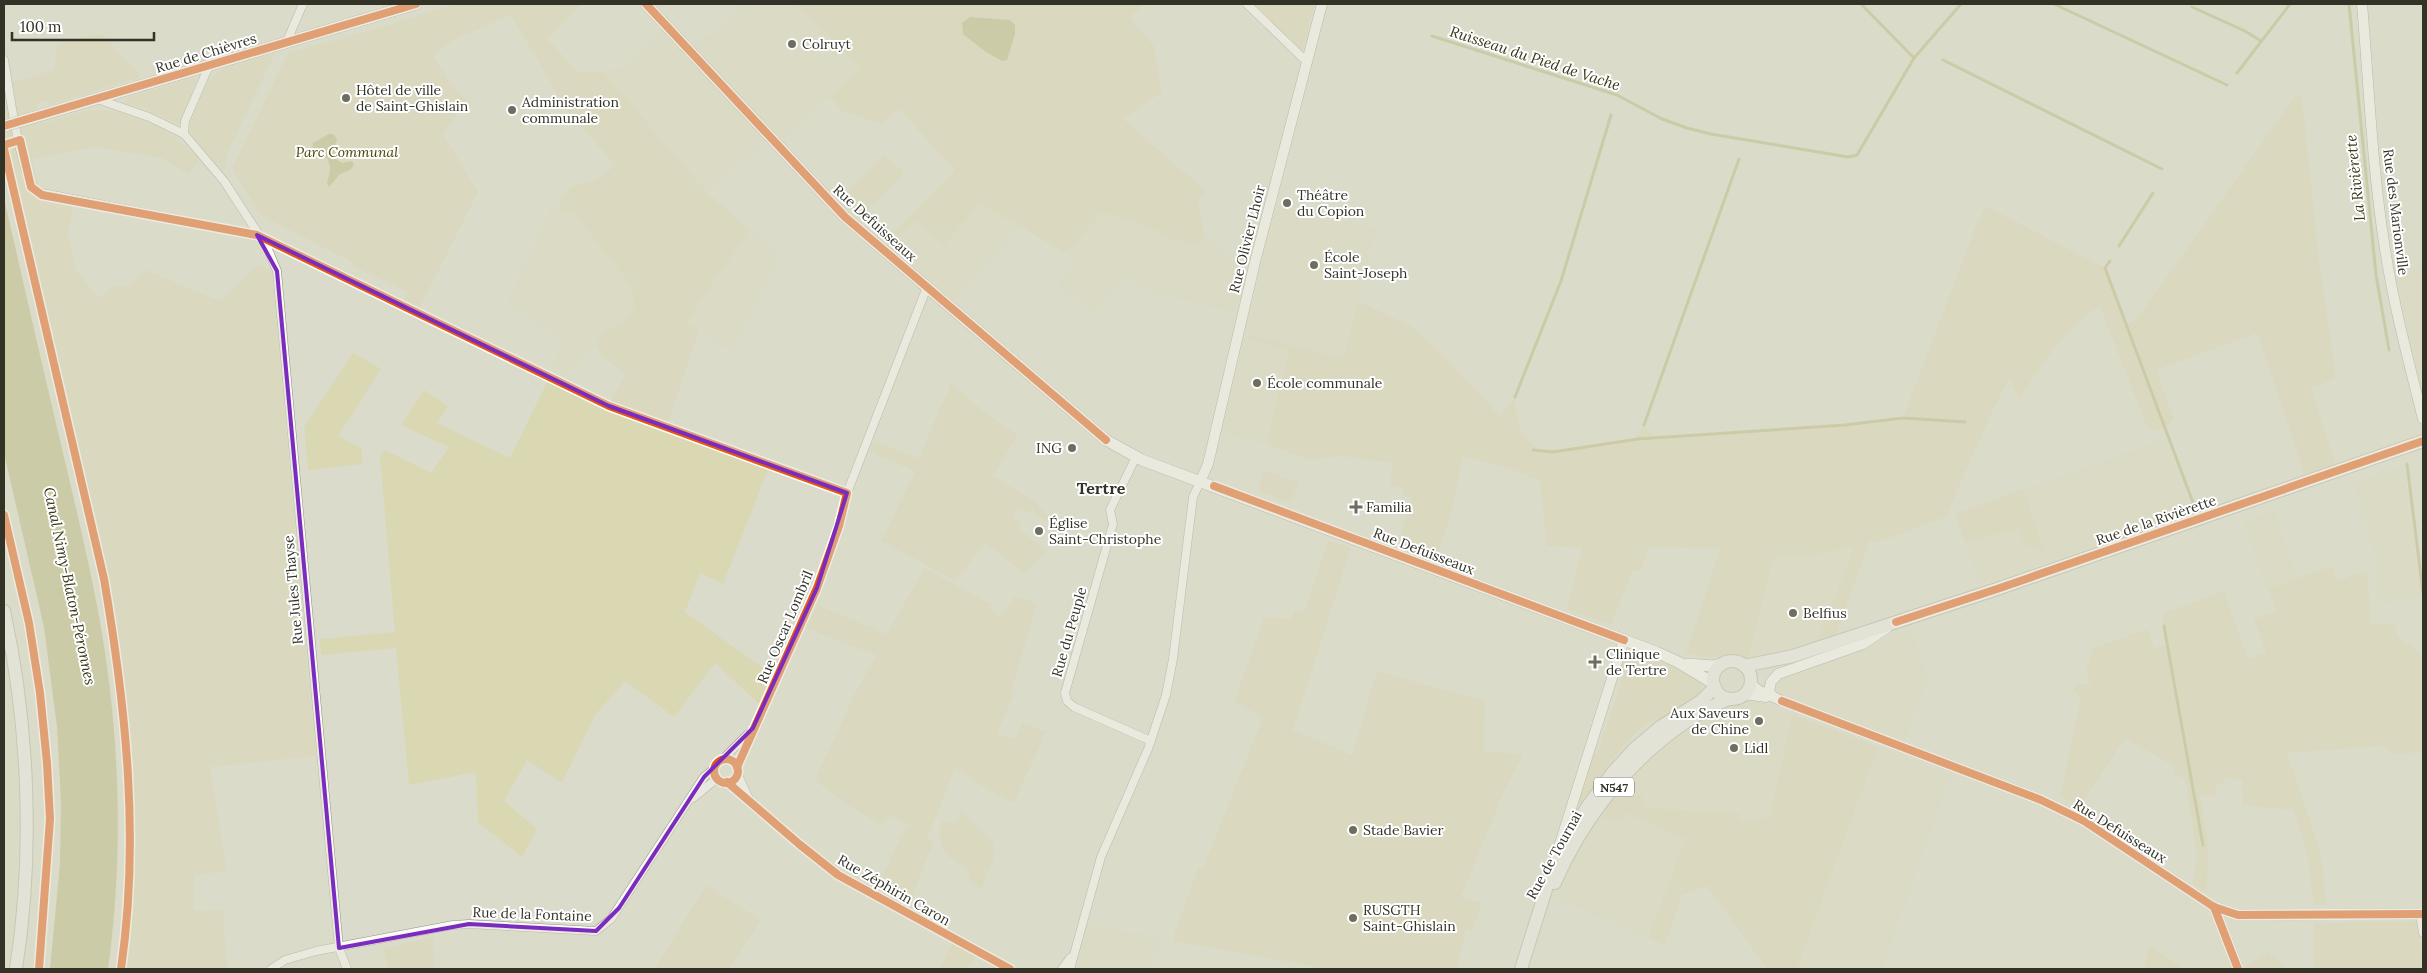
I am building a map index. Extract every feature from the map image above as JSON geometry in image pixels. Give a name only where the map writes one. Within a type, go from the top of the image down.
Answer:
[{"type":"main road","name":"Rue de Chièvres","points":[[4,126],[416,4]]},
{"type":"main road","name":"Rue Defuisseaux","points":[[646,4],[837,209],[1097,433],[1136,457],[1678,662],[1714,685]]},
{"type":"main road","name":"Rue de la Rivièrette","points":[[1744,666],[1779,660],[1997,589],[2423,441]]},
{"type":"main road","points":[[4,611],[18,693],[24,766],[25,874],[16,969]]},
{"type":"main road","name":"Rue de la Rivièrette","points":[[1749,686],[1779,660]]},
{"type":"main road","name":"Rue Defuisseaux","points":[[1678,662],[1700,666],[1723,664]]},
{"type":"main road","points":[[1734,662],[1744,666],[1749,686],[1730,699],[1721,695],[1714,685],[1715,671],[1723,664],[1734,662]]},
{"type":"main road","name":"Rue de Tournai","points":[[1521,969],[1554,864],[1587,807],[1612,772],[1651,734],[1701,701],[1714,685]]},
{"type":"main road","name":"Rue de Tournai","points":[[1540,911],[1548,900],[1580,835],[1618,782],[1658,742],[1711,707],[1730,699]]},
{"type":"street","points":[[286,43],[303,4]]},
{"type":"street","points":[[1247,4],[1306,62]]},
{"type":"street","name":"Rue Olivier Lhoir","points":[[1200,482],[1208,464],[1255,262],[1322,4]]},
{"type":"street","name":"Rue des Marionville","points":[[2362,4],[2378,203],[2384,249],[2399,322],[2423,420]]},
{"type":"street","points":[[4,60],[25,168],[31,187],[37,192],[257,235],[609,406],[847,493]]},
{"type":"street","points":[[97,99],[149,117],[184,134],[185,121],[209,66]]},
{"type":"street","name":"Rue Jules Thayse","points":[[184,134],[224,181],[257,235],[270,252],[276,271],[339,948],[347,969]]},
{"type":"street","name":"Rue Oscar Lombril","points":[[737,770],[753,728],[817,588],[839,526],[847,493],[927,287]]},
{"type":"street","name":"Rue du Peuple","points":[[1136,457],[1110,510],[1113,524],[1065,698],[1074,707],[1151,741]]},
{"type":"street","points":[[1070,969],[1101,857],[1151,741],[1166,695],[1173,659],[1193,496],[1200,482]]},
{"type":"street","points":[[1772,696],[1769,691],[1771,682],[1778,674],[1863,644],[1896,622]]},
{"type":"street","name":"Rue de Tournai","points":[[1554,864],[1624,640]]},
{"type":"street","name":"Rue Defuisseaux","points":[[1749,686],[1782,701]]},
{"type":"street","name":"Rue Defuisseaux","points":[[1749,686],[1782,701],[2041,800],[2092,826],[2214,907],[2238,915],[2422,914]]},
{"type":"street","name":"Rue Oscar Lombril","points":[[723,759],[753,728]]},
{"type":"street","points":[[723,759],[732,761],[737,770],[735,778],[723,781],[715,775],[715,768],[723,759]]},
{"type":"street","name":"Rue de la Fontaine","points":[[271,969],[285,960],[453,925],[469,924],[596,931],[612,919],[704,777],[715,768]]},
{"type":"street","name":"Rue Zéphirin Caron","points":[[737,770],[750,801]]},
{"type":"street","name":"Rue de la Fontaine","points":[[690,801],[710,784],[723,781]]},
{"type":"street","name":"Rue Zéphirin Caron","points":[[723,781],[750,801],[805,850],[838,874],[1010,969]]},
{"type":"street","points":[[2214,907],[2238,969]]},
{"type":"street","points":[[2422,914],[2423,933]]},
{"type":"street","points":[[1062,969],[1073,954]]},
{"type":"highlighted area","points":[[257,235],[609,406],[847,493],[817,588],[753,728],[704,777],[619,908],[596,931],[469,924],[339,948],[277,271]]},
{"type":"shaded area","points":[[742,4],[796,4],[860,68],[781,142],[693,46],[707,35],[709,37]]},
{"type":"shaded area","points":[[663,32],[764,140],[708,193],[603,72],[624,66]]},
{"type":"shaded area","points":[[981,204],[1020,226],[954,301],[889,247],[917,221],[944,245]]},
{"type":"shaded area","name":"École Saint-Joseph","points":[[1275,204],[1376,228],[1344,358],[1244,333]]},
{"type":"shaded area","points":[[551,206],[575,215],[632,287],[635,307],[624,321],[607,329],[568,376],[551,367],[560,350],[559,339],[507,303]]},
{"type":"shaded area","points":[[1102,213],[1147,226],[1175,240],[1195,244],[1205,237],[1244,270],[1249,271],[1239,313],[1153,293],[1126,275],[1093,314],[1058,283],[1076,262],[1066,253]]},
{"type":"shaded area","points":[[750,230],[780,256],[731,351],[686,324]]},
{"type":"shaded area","points":[[2423,265],[2423,400],[2399,307],[2393,274]]},
{"type":"shaded area","name":"École communale","points":[[1243,339],[1289,350],[1266,444],[1219,432]]},
{"type":"shaded area","points":[[2165,439],[2193,514],[2048,561],[1981,586],[1955,514]]},
{"type":"shaded area","points":[[2403,467],[2421,597],[2380,604],[2374,550],[2353,484]]},
{"type":"shaded area","points":[[2275,511],[2297,578],[2266,588],[2243,521]]},
{"type":"shaded area","points":[[1855,546],[1818,640],[1756,660],[1745,658],[1774,555],[1799,558]]},
{"type":"shaded area","points":[[1911,629],[1928,680],[1904,742],[1780,693],[1779,683],[1782,679]]},
{"type":"shaded area","points":[[4,648],[17,761],[18,823],[16,893],[8,969],[4,969]]},
{"type":"shaded area","points":[[1747,699],[1763,702],[1792,714],[1770,816],[1686,836],[1648,938],[1552,897],[1585,833],[1608,797],[1657,747],[1713,711]]},
{"type":"shaded area","points":[[1878,747],[1951,774],[1882,969],[1797,969]]},
{"type":"shaded area","points":[[1084,923],[1162,938],[1147,969],[1073,969]]},
{"type":"green space","name":"Parc Communal","points":[[453,4],[581,4],[547,39],[579,72],[603,72],[708,193],[750,230],[686,323],[699,331],[668,422],[610,402],[626,374],[602,356],[596,342],[608,329],[624,321],[634,307],[632,287],[575,215],[559,209],[565,193],[570,188],[596,179],[615,165],[568,112],[511,15],[451,41],[434,57],[451,85],[467,100],[455,107],[458,112],[443,134],[478,192],[420,307],[404,300],[407,292],[351,265],[352,262],[260,215],[232,168],[288,53],[376,29]]},
{"type":"green space","points":[[796,4],[1144,4],[1130,18],[1154,46],[1162,92],[1123,119],[1206,191],[1198,200],[1205,237],[1195,244],[1174,240],[1147,226],[1102,213],[1066,253],[981,204],[944,245],[917,221],[892,244],[887,238],[955,170],[899,109],[881,124],[842,111],[830,97],[860,68]]},
{"type":"green space","points":[[1251,4],[1315,4],[1302,53]]},
{"type":"green space","points":[[101,33],[139,73],[139,78],[49,105],[48,100],[37,103],[41,124],[87,110],[115,111],[162,127],[200,159],[189,174],[161,158],[95,147],[32,159],[43,200],[73,207],[68,235],[76,269],[98,298],[112,286],[129,286],[146,270],[220,301],[257,265],[272,271],[316,756],[210,767],[227,871],[195,875],[193,911],[223,910],[227,969],[126,969],[134,867],[134,816],[127,715],[114,614],[105,564],[4,134],[4,41],[14,82],[54,70],[57,47],[60,44]]},
{"type":"green space","points":[[275,53],[227,154],[224,173],[192,137],[190,126],[203,92],[214,76],[221,70],[238,62]]},
{"type":"green space","points":[[194,77],[196,81],[179,125],[144,108],[126,104],[124,99]]},
{"type":"green space","points":[[2295,96],[2302,97],[2318,250],[2336,378],[2311,388],[2336,465],[2305,476],[2257,333],[2156,370],[2174,419],[2162,431],[2148,429],[2100,307],[2088,314],[2066,335],[2045,361],[2019,399],[2010,380],[2011,375],[1990,416],[1946,517],[1878,542],[1870,541],[1836,634],[1818,640],[1854,547],[1799,558],[1774,556],[1748,660],[1686,653],[1720,549],[1648,547],[1641,572],[1633,570],[1611,625],[1567,609],[1582,548],[1547,546],[1540,481],[1502,466],[1463,457],[1450,518],[1436,560],[1397,546],[1412,498],[1402,495],[1403,488],[1390,486],[1392,463],[1341,456],[1309,460],[1266,444],[1289,350],[1248,340],[1249,335],[1344,358],[1358,301],[1409,325],[1439,351],[1500,416],[1515,397],[1515,407],[1523,434],[1528,441],[1543,450],[1553,452],[1634,440],[1644,425],[1655,438],[1845,425],[1903,418],[1975,228],[1986,206],[2105,268],[2127,324],[2136,320]]},
{"type":"green space","points":[[885,154],[904,173],[860,217],[841,199]]},
{"type":"green space","points":[[353,353],[381,369],[338,436],[361,448],[363,464],[308,470],[304,427]]},
{"type":"green space","points":[[548,380],[769,467],[723,584],[700,573],[685,612],[760,666],[772,672],[759,704],[715,663],[674,717],[625,681],[595,715],[562,783],[527,760],[504,801],[537,829],[522,857],[478,822],[476,772],[409,785],[396,648],[321,655],[320,639],[395,632],[380,456],[385,450],[431,473],[449,447],[401,425],[424,390],[448,406],[437,423],[510,458]]},
{"type":"green space","points":[[951,383],[988,415],[1018,435],[993,476],[1033,500],[1050,518],[1047,522],[1031,509],[1028,514],[1019,508],[1013,512],[1013,517],[1021,523],[1018,528],[1047,551],[1024,573],[985,543],[956,581],[881,541],[915,471],[870,452],[874,441],[919,458]]},
{"type":"green space","points":[[1263,470],[1299,483],[1291,503],[1258,491]]},
{"type":"green space","points":[[2023,489],[2046,556],[2023,542],[2018,529],[1965,543],[1955,514]]},
{"type":"green space","name":"Stade Bavier","points":[[1328,540],[1351,548],[1293,730],[1352,755],[1377,671],[1485,701],[1484,751],[1523,754],[1503,794],[1461,897],[1482,903],[1472,931],[1466,930],[1457,969],[1311,969],[1312,966],[1173,941],[1177,925],[1199,867],[1203,868],[1263,717],[1234,702],[1264,617],[1291,619],[1294,610],[1304,612]]},
{"type":"green space","points":[[2332,566],[2337,581],[2359,573],[2367,573],[2371,624],[2394,623],[2398,637],[2422,654],[2423,751],[2398,755],[2380,746],[2287,753],[2318,844],[2323,869],[2326,905],[2314,905],[2308,859],[2294,810],[2243,805],[2242,780],[2224,778],[2224,784],[2216,783],[2215,796],[2200,795],[2208,842],[2207,893],[2193,884],[2197,855],[2185,779],[2173,773],[2176,767],[2125,739],[2080,806],[2060,796],[2081,697],[2074,692],[2075,684],[2090,684],[2086,672],[2093,648],[2148,629],[2154,648],[2166,645],[2162,614],[2224,591],[2248,659],[2266,652],[2254,619],[2277,610],[2268,588]]},
{"type":"green space","points":[[924,568],[992,604],[989,607],[999,617],[1015,596],[1037,603],[1011,692],[1015,692],[997,733],[1015,740],[1023,722],[1046,732],[1014,803],[974,782],[975,779],[955,769],[927,839],[934,842],[908,906],[877,889],[902,834],[910,825],[888,815],[882,825],[846,804],[815,780],[854,695],[876,655],[806,628],[817,605],[887,634]]},
{"type":"green space","points":[[1636,655],[1680,669],[1692,675],[1700,682],[1701,691],[1694,701],[1676,714],[1650,722],[1638,731],[1620,750],[1581,803],[1577,801],[1594,749],[1597,754],[1624,673],[1620,668],[1622,662]]},
{"type":"green space","points":[[1792,714],[1878,747],[1797,969],[1767,969],[1707,886],[1682,895],[1665,945],[1648,938],[1686,836],[1681,838],[1625,813],[1622,820],[1606,819],[1605,807],[1614,800],[1641,795],[1647,808],[1739,813],[1741,822],[1770,816]]},
{"type":"green space","points":[[961,810],[993,841],[994,857],[981,889],[971,884],[967,867],[959,864],[947,855],[940,843],[939,836],[943,820],[955,824]]},
{"type":"green space","points":[[706,885],[761,920],[729,969],[655,969]]},
{"type":"green space","points":[[2416,921],[2423,955],[2423,969],[2314,969],[2314,923]]},
{"type":"green space","points":[[433,936],[434,969],[388,969],[383,949]]},
{"type":"green space","points":[[953,943],[976,955],[967,969],[940,969]]},
{"type":"green space","points":[[2149,946],[2185,969],[2144,969]]},
{"type":"green space","points":[[2268,952],[2288,969],[2243,969],[2243,968]]},
{"type":"water","points":[[970,17],[1010,20],[1015,25],[1015,34],[1007,60],[1002,61],[986,52],[963,34],[962,23]]},
{"type":"water","points":[[329,134],[333,134],[337,139],[334,150],[336,159],[342,163],[352,161],[354,165],[350,170],[340,174],[329,187],[327,184],[330,168],[327,158],[312,155],[313,143]]},
{"type":"water","name":"Canal Nimy-Blaton-Péronnes","points":[[4,198],[85,548],[106,659],[115,748],[118,837],[113,926],[108,969],[50,969],[60,864],[61,802],[57,727],[44,627],[4,453]]},
{"type":"waterway","points":[[1861,4],[1914,58]]},
{"type":"waterway","name":"Ruisseau du Pied de Vache","points":[[1432,36],[1617,95],[1662,119],[1687,128],[1711,134],[1848,157],[1857,155],[1914,58],[1961,4]]},
{"type":"waterway","points":[[2054,4],[2227,85]]},
{"type":"waterway","points":[[2237,73],[2290,4]]},
{"type":"waterway","name":"La Rivièrette","points":[[2349,4],[2376,275],[2389,350]]},
{"type":"waterway","points":[[2192,7],[2245,31],[2261,41]]},
{"type":"waterway","points":[[1943,60],[2162,169]]},
{"type":"waterway","points":[[1515,397],[1561,281],[1611,115]]},
{"type":"waterway","points":[[1644,425],[1739,159]]},
{"type":"waterway","points":[[2119,246],[2153,193]]},
{"type":"waterway","points":[[2110,261],[2105,268],[2195,508]]},
{"type":"waterway","points":[[1533,450],[1553,452],[1638,439],[1845,425],[1903,418],[1965,422]]},
{"type":"waterway","points":[[2407,464],[2423,593]]},
{"type":"waterway","points":[[2164,626],[2203,845]]},
{"type":"cycle path","points":[[4,126],[416,4]]},
{"type":"cycle path","points":[[646,4],[845,217],[1106,440]]},
{"type":"cycle path","points":[[4,145],[20,140],[31,187],[42,195],[257,235],[609,406],[847,493],[839,526],[817,588],[737,767]]},
{"type":"cycle path","points":[[4,149],[104,579],[119,676],[128,774],[130,822],[127,920],[121,969]]},
{"type":"cycle path","points":[[1896,622],[1997,589],[2423,441]]},
{"type":"cycle path","points":[[1214,486],[1624,640]]},
{"type":"cycle path","points":[[4,515],[29,623],[40,693],[47,763],[50,819],[39,969]]},
{"type":"cycle path","points":[[1782,701],[2041,800],[2084,821],[2214,907],[2238,915],[2423,914]]},
{"type":"cycle path","points":[[726,759],[734,763],[738,771],[734,779],[726,783],[718,779],[714,771],[718,763],[726,759]]},
{"type":"cycle path","points":[[727,782],[838,875],[1010,969]]},
{"type":"cycle path","points":[[2214,907],[2238,969]]},
{"type":"place","name":"Colruyt","points":[[792,44]]},
{"type":"place","name":"Hôtel de ville de Saint-Ghislain","points":[[346,98]]},
{"type":"place","name":"Administration communale","points":[[512,110]]},
{"type":"place","name":"Théâtre du Copion","points":[[1287,203]]},
{"type":"place","name":"École Saint-Joseph","points":[[1314,265]]},
{"type":"place","name":"École communale","points":[[1257,383]]},
{"type":"place","name":"ING","points":[[1072,448]]},
{"type":"place","name":"Familia","points":[[1356,507]]},
{"type":"place","name":"Église Saint-Christophe","points":[[1039,531]]},
{"type":"place","name":"Belfius","points":[[1793,613]]},
{"type":"place","name":"Clinique de Tertre","points":[[1595,662]]},
{"type":"place","name":"Aux Saveurs de Chine","points":[[1759,721]]},
{"type":"place","name":"Lidl","points":[[1734,748]]},
{"type":"place","name":"Stade Bavier","points":[[1353,830]]},
{"type":"place","name":"RUSGTH Saint-Ghislain","points":[[1353,918]]},
{"type":"district","name":"Tertre","points":[[1101,488]]}]
